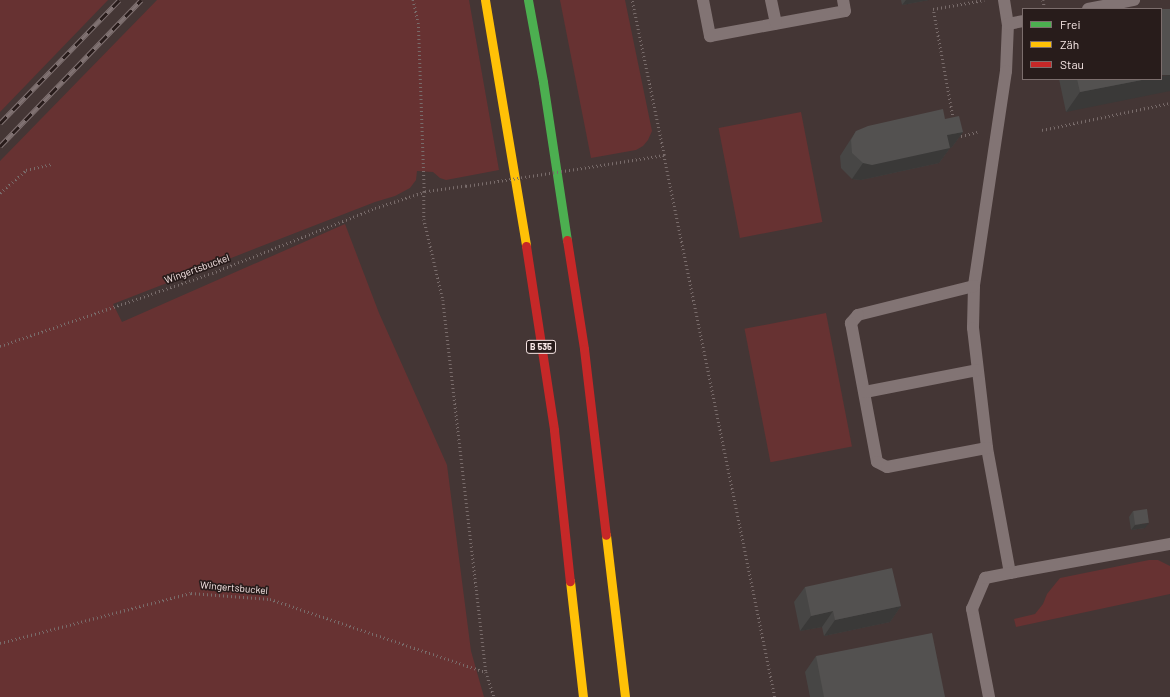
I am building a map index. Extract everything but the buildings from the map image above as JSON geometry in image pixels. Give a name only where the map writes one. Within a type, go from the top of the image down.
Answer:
[{"type":"highway","name":"B 535","points":[[485,0],[518,197],[554,430],[583,697]]},
{"type":"highway","points":[[528,0],[543,82],[584,349],[625,697]]},
{"type":"lane","points":[[703,0],[710,36],[845,11],[843,0]]},
{"type":"lane","points":[[771,0],[776,23]]},
{"type":"lane","points":[[1004,0],[1008,24],[1006,71],[974,286],[973,328],[987,448],[1010,573]]},
{"type":"lane","points":[[1093,8],[1134,0]]},
{"type":"lane","points":[[1008,24],[1022,21]]},
{"type":"lane","points":[[974,286],[858,315],[851,323],[877,462],[887,467],[987,448]]},
{"type":"lane","points":[[864,392],[977,370]]},
{"type":"lane","points":[[989,697],[972,609],[985,578],[1170,544]]},
{"type":"path","points":[[413,0],[418,24],[424,219],[443,300],[486,672],[494,697]]},
{"type":"path","points":[[632,0],[775,697]]},
{"type":"path","points":[[954,122],[933,9],[984,0]]},
{"type":"path","points":[[1042,130],[1170,103]]},
{"type":"path","points":[[950,139],[997,128]]},
{"type":"path","points":[[955,130],[957,137]]},
{"type":"path","name":"Wingertsbuckel","points":[[0,346],[212,273],[375,208],[424,192],[664,155]]},
{"type":"path","points":[[0,193],[26,170],[51,164]]},
{"type":"path","name":"Wingertsbuckel","points":[[0,643],[191,593],[270,598],[486,672]]},
{"type":"shaded area","points":[[0,0],[108,0],[0,112]]},
{"type":"shaded area","points":[[157,0],[469,0],[499,170],[446,180],[440,178],[433,172],[417,171],[416,180],[410,188],[395,196],[375,202],[113,304],[122,322],[345,224],[379,313],[447,465],[471,651],[484,697],[0,697],[0,161]]},
{"type":"shaded area","points":[[560,0],[625,0],[652,131],[648,140],[643,146],[636,150],[591,158]]},
{"type":"shaded area","points":[[801,112],[822,222],[740,238],[719,128]]},
{"type":"shaded area","points":[[826,313],[852,447],[770,462],[745,329]]},
{"type":"shaded area","points":[[1149,560],[1158,560],[1170,566],[1170,594],[1016,627],[1014,619],[1035,614],[1043,604],[1047,594],[1060,578]]},
{"type":"railway","points":[[0,123],[119,0]]},
{"type":"railway","points":[[0,146],[141,0]]},
{"type":"traffic: fast","points":[[528,0],[543,82],[567,240]]},
{"type":"traffic: slow","points":[[485,0],[526,246]]},
{"type":"traffic: slow","points":[[606,535],[625,697]]},
{"type":"traffic: slow","points":[[570,581],[583,697]]},
{"type":"traffic: jam","points":[[567,240],[584,349],[606,535]]},
{"type":"traffic: jam","points":[[526,246],[554,430],[570,581]]}]
